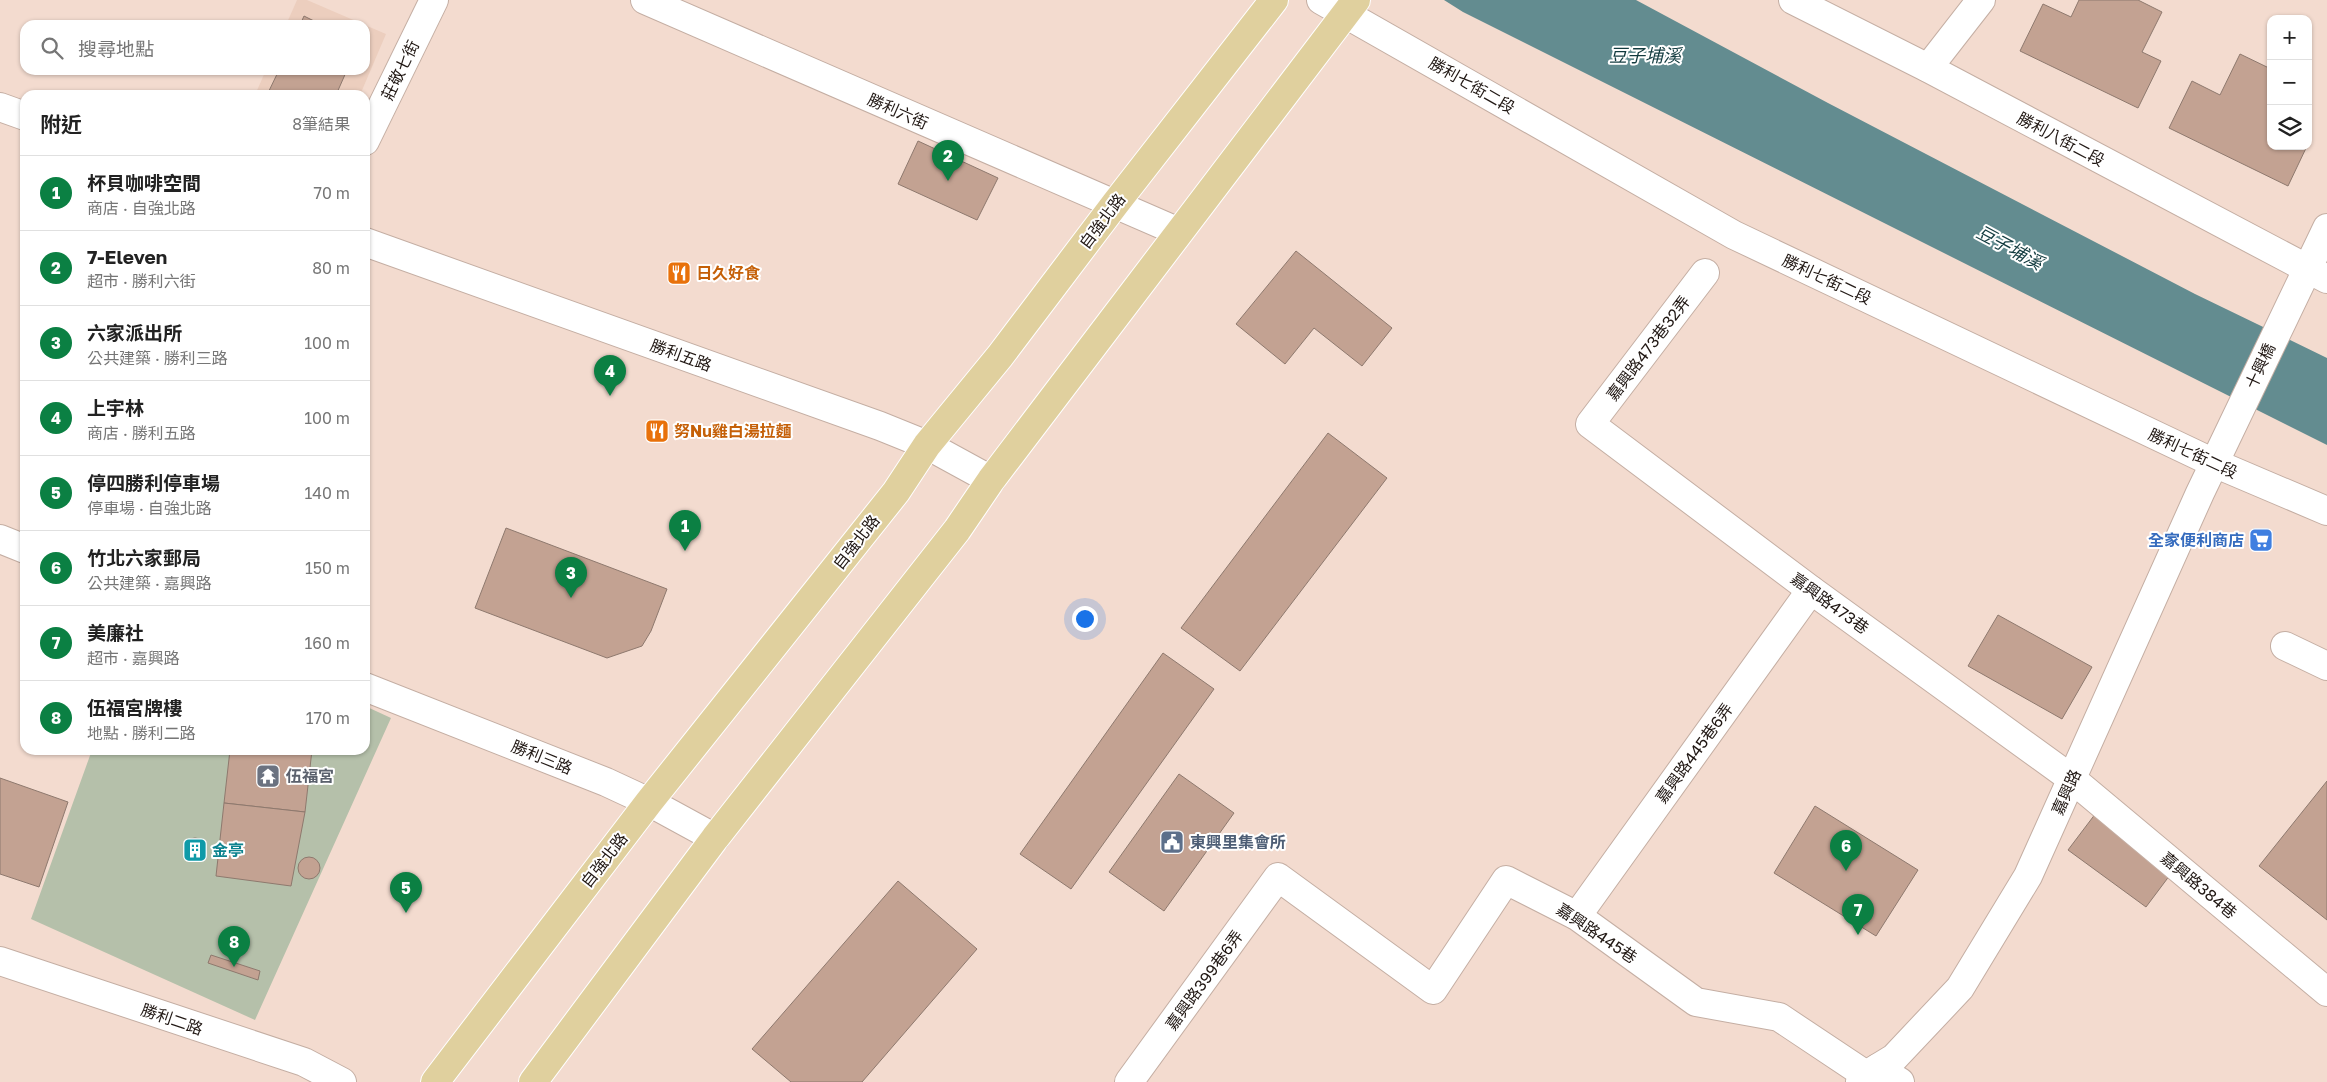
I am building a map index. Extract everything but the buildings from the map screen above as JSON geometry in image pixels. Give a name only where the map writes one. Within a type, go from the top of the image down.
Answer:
[{"type":"main road","name":"自強北路","points":[[435,1082],[649,802],[896,492],[927,445],[1000,356],[1115,204],[1274,0]]},
{"type":"main road","points":[[533,1082],[715,838],[957,530],[991,480],[1350,7]]},
{"type":"street","name":"莊敬七街","points":[[370,131],[434,0]]},
{"type":"street","name":"勝利六街","points":[[644,0],[1179,232]]},
{"type":"street","name":"勝利七街二段","points":[[1321,0],[1350,7],[1734,235],[2214,463],[2327,511]]},
{"type":"street","name":"勝利八街二段","points":[[1794,0],[1928,68],[2316,274]]},
{"type":"street","points":[[1928,68],[1981,0]]},
{"type":"street","points":[[0,107],[20,114]]},
{"type":"street","points":[[2316,274],[2327,228]]},
{"type":"street","name":"勝利五路","points":[[370,244],[870,422],[927,445],[991,480]]},
{"type":"street","name":"嘉興路473巷32弄","points":[[1590,424],[1705,273]]},
{"type":"street","name":"十興橋","points":[[2214,463],[2316,274]]},
{"type":"street","name":"嘉興路473巷","points":[[1590,424],[1811,590],[2072,779]]},
{"type":"street","name":"嘉興路","points":[[1876,1077],[1960,988],[2028,876],[2214,463]]},
{"type":"street","points":[[0,539],[20,547]]},
{"type":"street","name":"嘉興路445巷6弄","points":[[1577,916],[1811,590]]},
{"type":"street","points":[[2285,646],[2327,666]]},
{"type":"street","name":"勝利三路","points":[[370,689],[597,778],[649,802],[715,838]]},
{"type":"street","name":"嘉興路384巷","points":[[2072,779],[2327,992]]},
{"type":"street","name":"嘉興路445巷","points":[[1278,878],[1433,990],[1506,880],[1577,916],[1696,1002],[1778,1017],[1876,1077]]},
{"type":"street","name":"嘉興路399巷6弄","points":[[1129,1082],[1278,878]]},
{"type":"street","name":"勝利二路","points":[[0,961],[304,1062],[342,1082]]},
{"type":"shaded area","points":[[297,0],[307,0],[353,20],[288,20]]},
{"type":"shaded area","points":[[370,27],[386,34],[370,72]]},
{"type":"shaded area","points":[[264,75],[369,75],[362,90],[257,90]]},
{"type":"green space","points":[[370,708],[391,718],[255,1020],[31,919],[90,755],[370,755]]},
{"type":"water","name":"豆子埔溪","points":[[1444,0],[1636,0],[1828,103],[2195,294],[2327,358],[2327,445],[1463,12]]},
{"type":"place","name":"7-Eleven","points":[[948,181]]},
{"type":"place","name":"日久好食","points":[[679,273]]},
{"type":"place","name":"上宇林","points":[[610,396]]},
{"type":"place","name":"努Nu雞白湯拉麵","points":[[657,431]]},
{"type":"place","name":"全家便利商店","points":[[2261,540]]},
{"type":"place","name":"杯貝咖啡空間","points":[[685,551]]},
{"type":"place","name":"六家派出所","points":[[571,598]]},
{"type":"place","name":"伍福宮","points":[[268,776]]},
{"type":"place","name":"東興里集會所","points":[[1172,842]]},
{"type":"place","name":"金亭","points":[[195,850]]},
{"type":"place","name":"竹北六家郵局","points":[[1846,871]]},
{"type":"place","name":"停四勝利停車場","points":[[406,913]]},
{"type":"place","name":"美廉社","points":[[1858,935]]},
{"type":"place","name":"伍福宮牌樓","points":[[234,967]]}]
